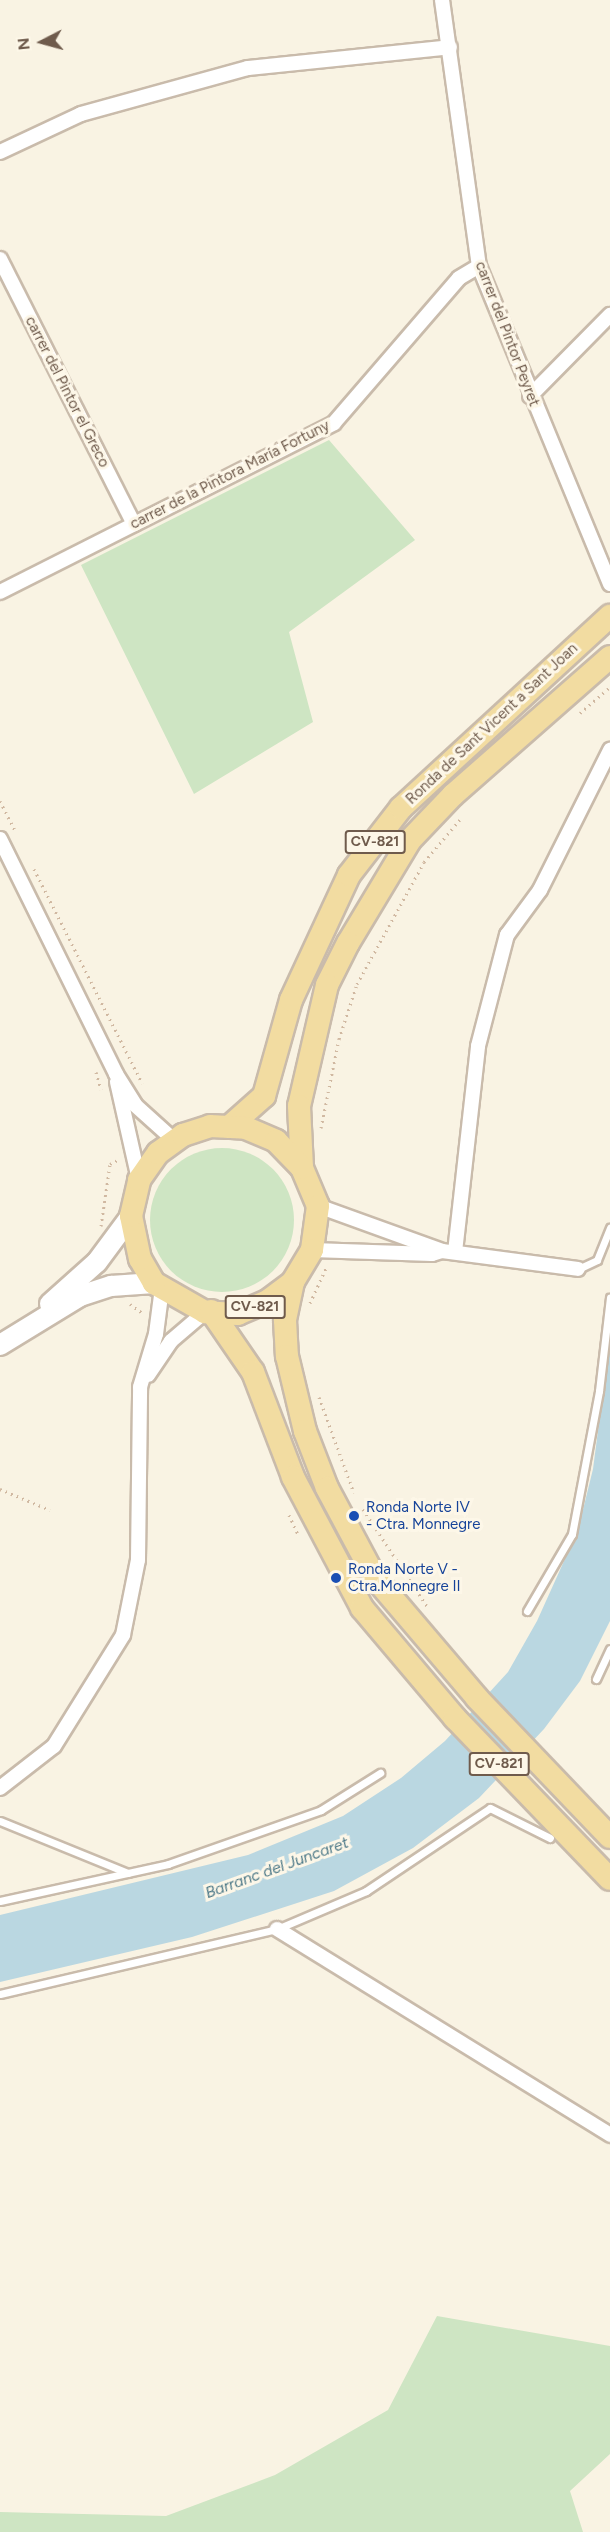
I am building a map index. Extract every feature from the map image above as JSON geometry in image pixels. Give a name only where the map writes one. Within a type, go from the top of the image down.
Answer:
[{"type":"main road","name":"Ronda de Sant Vicent a Sant Joan","points":[[229,1127],[264,1096],[291,1000],[350,875],[401,808],[610,616]]},
{"type":"main road","name":"Ronda de Sant Vicent a Sant Joan","points":[[318,1206],[302,1168],[299,1106],[327,985],[375,892],[410,840],[453,795],[610,657]]},
{"type":"main road","name":"CV-821","points":[[302,1168],[276,1141],[246,1128],[210,1126],[175,1141],[158,1153],[140,1180],[131,1216],[140,1259],[158,1285],[208,1312],[238,1314],[268,1301],[293,1282],[320,1250],[318,1206]]},
{"type":"main road","name":"CV-821","points":[[293,1282],[285,1320],[287,1356],[305,1431],[327,1488],[375,1578],[477,1698],[610,1837]]},
{"type":"main road","name":"CV-821","points":[[208,1312],[253,1372],[293,1477],[362,1608],[455,1719],[610,1879]]},
{"type":"street","name":"carrer del Pintor Peyret","points":[[442,0],[479,266],[530,396],[610,584]]},
{"type":"street","points":[[0,152],[81,114],[248,68],[450,47]]},
{"type":"street","name":"carrer del Pintor el Greco","points":[[0,259],[134,524]]},
{"type":"street","name":"carrer de la Pintora María Fortuny","points":[[0,592],[334,423],[459,278],[479,266]]},
{"type":"street","points":[[530,396],[610,315]]},
{"type":"street","points":[[448,1251],[478,1046],[507,935],[540,890],[610,750]]},
{"type":"street","points":[[0,839],[116,1074],[135,1105],[175,1141]]},
{"type":"street","points":[[116,1074],[140,1180]]},
{"type":"street","points":[[318,1206],[448,1251],[578,1269]]},
{"type":"street","points":[[7,1341],[97,1262],[131,1216]]},
{"type":"street","points":[[320,1250],[432,1254],[448,1251]]},
{"type":"street","points":[[0,1788],[54,1746],[123,1635],[138,1560],[140,1387],[156,1334],[158,1285],[111,1286],[80,1296],[7,1341]]},
{"type":"street","points":[[140,1387],[171,1341],[208,1312]]},
{"type":"street","points":[[277,1929],[610,2134]]},
{"type":"lane","points":[[578,1269],[597,1260],[610,1228]]},
{"type":"lane","points":[[528,1611],[572,1534],[599,1391],[610,1298]]},
{"type":"lane","points":[[596,1679],[610,1648]]},
{"type":"lane","points":[[0,1902],[168,1864],[321,1810],[380,1773]]},
{"type":"lane","points":[[0,1994],[277,1929],[366,1891],[490,1808],[550,1838]]},
{"type":"lane","points":[[0,1821],[128,1873]]},
{"type":"path","points":[[575,717],[610,687]]},
{"type":"path","points":[[0,801],[16,832]]},
{"type":"path","points":[[321,1137],[339,1039],[357,984],[424,862],[464,815]]},
{"type":"path","points":[[32,864],[143,1085]]},
{"type":"path","points":[[94,1066],[103,1096]]},
{"type":"path","points":[[116,1149],[118,1160]]},
{"type":"path","points":[[308,1314],[326,1270],[320,1250]]},
{"type":"path","points":[[316,1388],[356,1499],[432,1613]]},
{"type":"path","points":[[0,1489],[50,1510]]},
{"type":"green space","points":[[329,440],[415,540],[289,632],[313,722],[194,794],[81,565]]},
{"type":"green space","points":[[222,1148],[250,1153],[273,1169],[289,1192],[294,1220],[289,1248],[273,1271],[250,1287],[222,1292],[194,1287],[171,1271],[155,1248],[150,1220],[155,1192],[171,1169],[194,1153]]},
{"type":"green space","points":[[437,2316],[610,2346],[610,2454],[570,2491],[583,2532],[0,2532],[0,2512],[166,2516],[275,2475],[388,2410]]},
{"type":"water","name":"Barranc del Juncaret","points":[[610,1339],[610,1621],[580,1681],[544,1729],[479,1798],[413,1848],[334,1891],[192,1937],[0,1982],[0,1915],[248,1855],[343,1816],[401,1778],[445,1741],[508,1672],[537,1621],[578,1530],[593,1469]]},
{"type":"place","name":"Ronda Norte IV - Ctra. Monnegre","points":[[354,1516]]},
{"type":"place","name":"Ronda Norte V - Ctra.Monnegre II","points":[[336,1578]]}]
